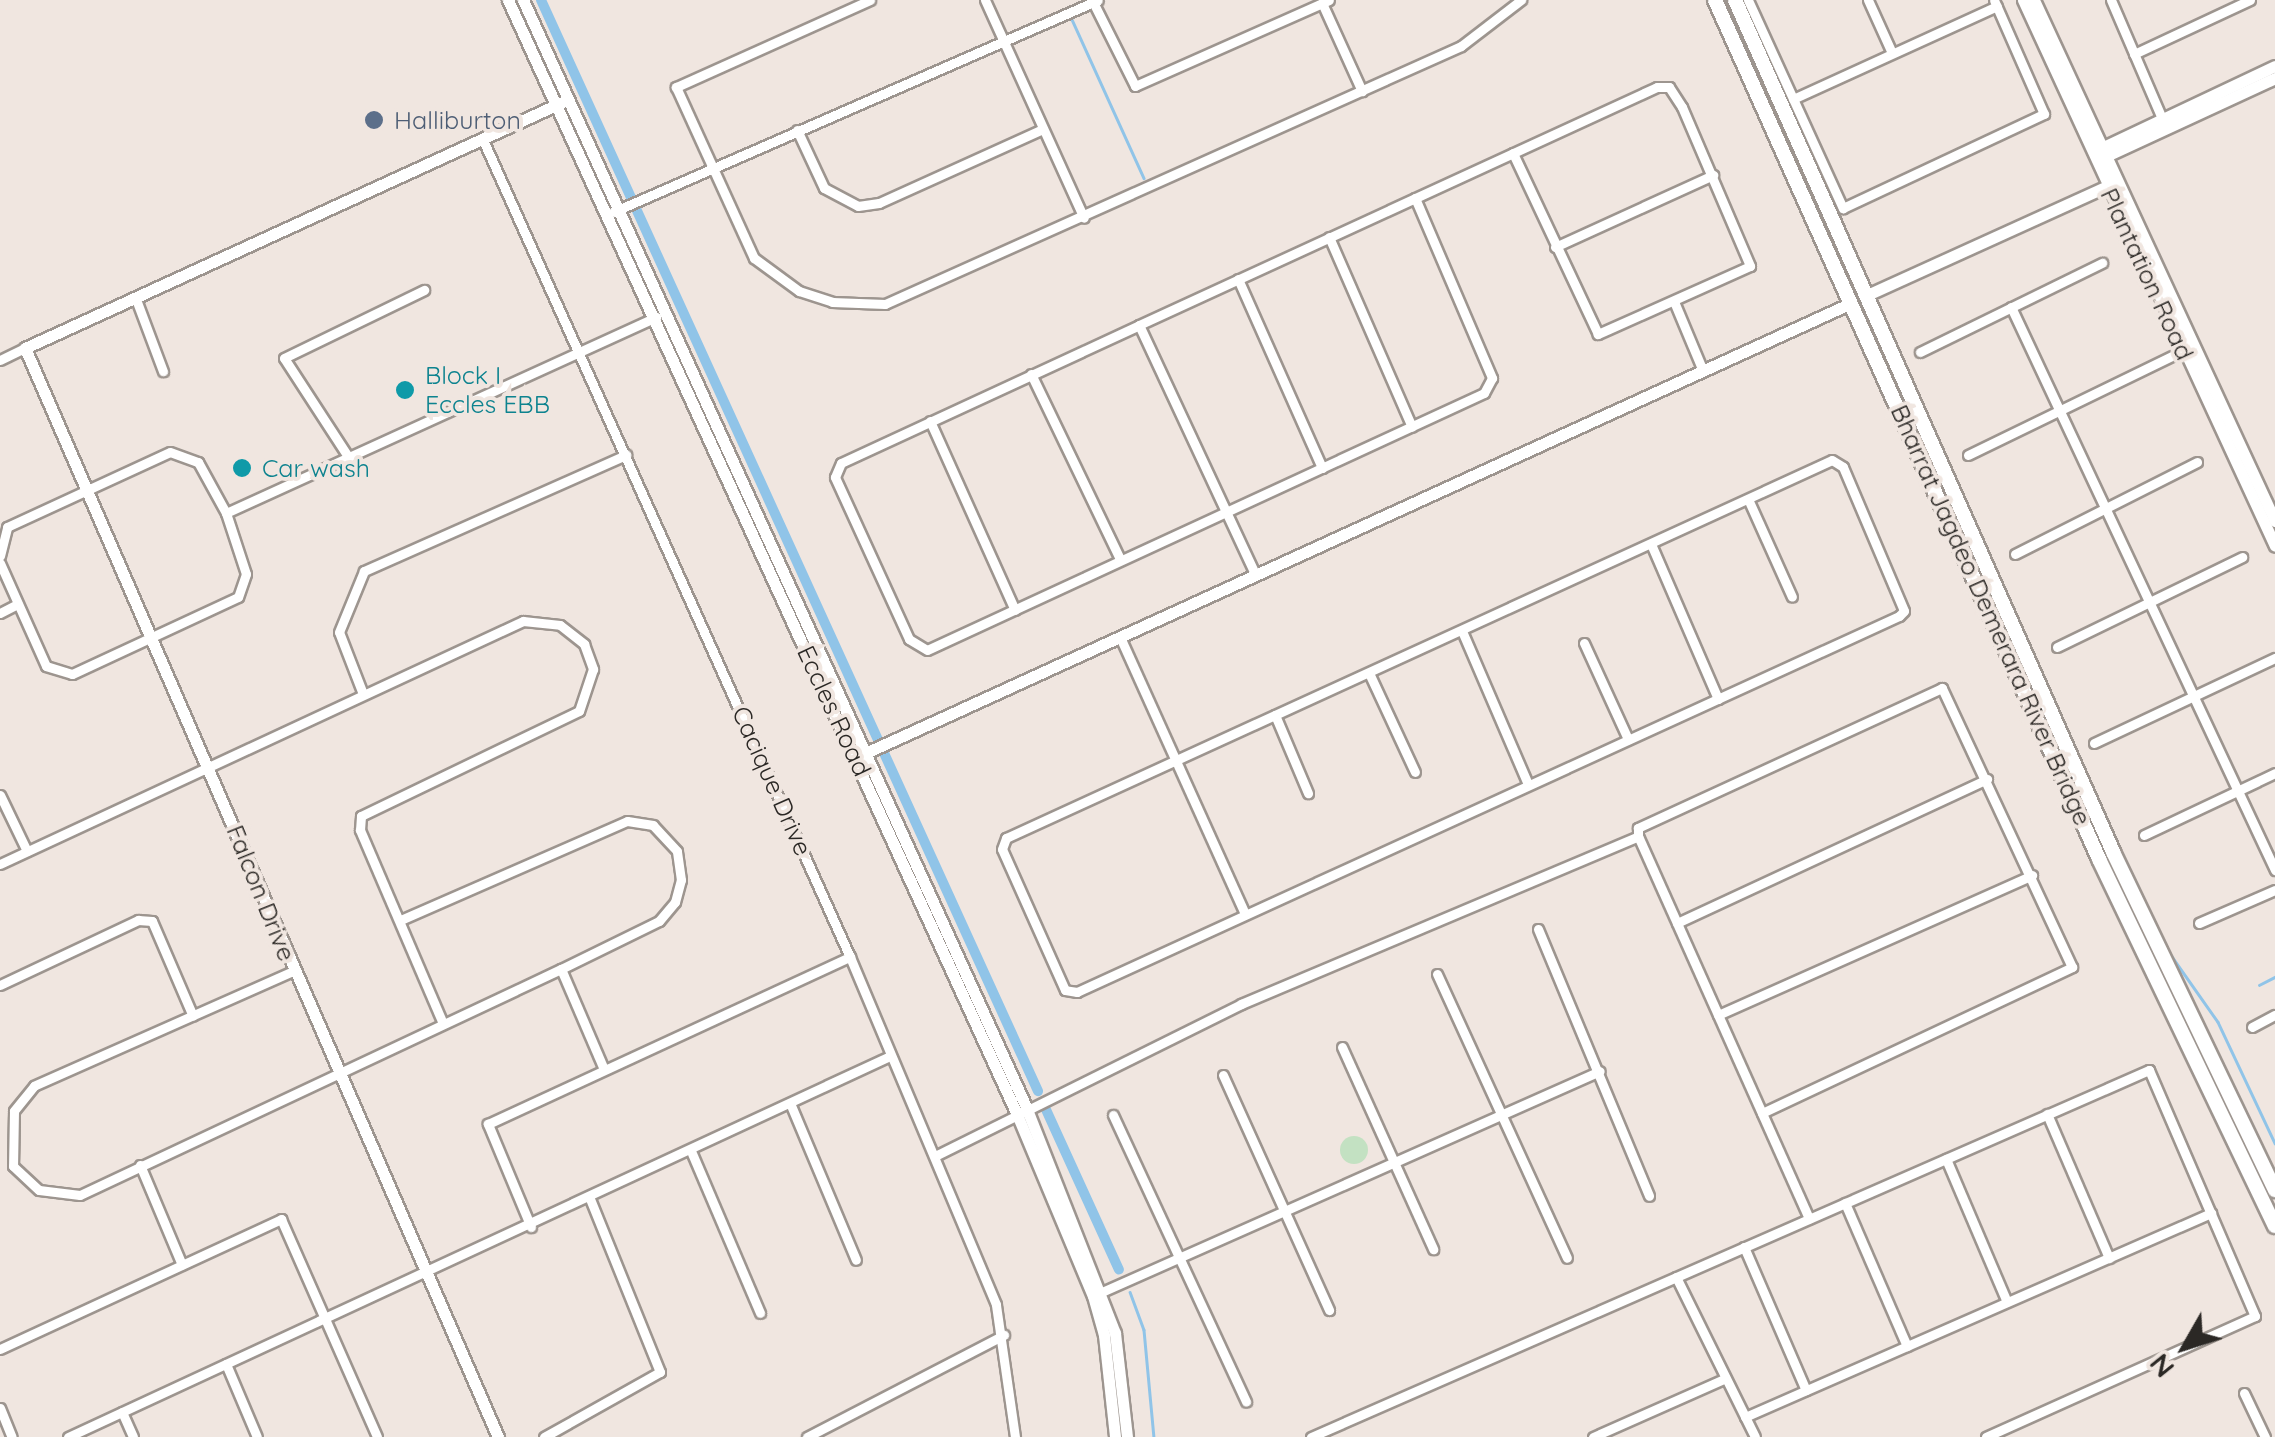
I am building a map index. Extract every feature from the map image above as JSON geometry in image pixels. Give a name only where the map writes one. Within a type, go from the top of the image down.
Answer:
[{"type":"main road","name":"Bharrat Jagdeo Demerara River Bridge","points":[[1715,0],[1866,296],[2099,858],[2275,1226]]},
{"type":"main road","name":"Bharrat Jagdeo Demerara River Bridge","points":[[1735,0],[2113,852],[2275,1190]]},
{"type":"street","name":"Eccles Road","points":[[508,0],[612,213],[1021,1109],[1115,1333],[1127,1437]]},
{"type":"street","name":"Eccles Road","points":[[523,0],[561,103]]},
{"type":"street","points":[[870,0],[676,87],[754,258],[799,290],[832,302],[902,301],[1480,36],[1521,0]]},
{"type":"street","points":[[985,0],[1084,218]]},
{"type":"street","points":[[1748,0],[1793,98],[1844,208],[2044,114],[1995,3],[1793,98]]},
{"type":"street","points":[[1868,0],[1892,52]]},
{"type":"street","name":"Plantation Road","points":[[2022,0],[2098,155]]},
{"type":"street","name":"Plantation Road","points":[[2034,0],[2182,350],[2275,546]]},
{"type":"street","points":[[2110,0],[2164,123]]},
{"type":"street","points":[[2134,54],[2250,0]]},
{"type":"street","points":[[612,213],[1095,1],[1135,86],[1326,2],[1362,91]]},
{"type":"street","points":[[2098,155],[2275,66]]},
{"type":"street","points":[[2164,123],[2275,78]]},
{"type":"street","points":[[1415,198],[1492,378],[1484,393],[927,650],[917,647],[835,477],[841,462],[1139,324],[1513,153],[1668,87],[1713,175],[1750,266],[1675,304],[1598,334],[1513,153]]},
{"type":"street","points":[[0,360],[137,302],[561,103]]},
{"type":"street","points":[[797,130],[824,188],[858,206],[879,204],[1043,129]]},
{"type":"street","name":"Cacique Drive","points":[[483,140],[850,957],[935,1156],[1004,1335],[1015,1437]]},
{"type":"street","points":[[1555,247],[1713,175]]},
{"type":"street","points":[[861,756],[1254,572],[2111,184]]},
{"type":"street","name":"Plantation Road","points":[[2111,184],[2275,521]]},
{"type":"street","points":[[1330,237],[1412,427]]},
{"type":"street","points":[[1920,352],[2102,263]]},
{"type":"street","points":[[1238,279],[1322,468]]},
{"type":"street","points":[[349,458],[284,358],[424,290]]},
{"type":"street","points":[[137,302],[164,371]]},
{"type":"street","points":[[1675,304],[1703,371]]},
{"type":"street","points":[[2011,307],[2275,870]]},
{"type":"street","points":[[226,513],[580,355],[657,316]]},
{"type":"street","points":[[1139,324],[1254,572]]},
{"type":"street","name":"Falcon Drive","points":[[26,348],[498,1437]]},
{"type":"street","points":[[1968,454],[2182,350]]},
{"type":"street","points":[[1031,374],[1120,559]]},
{"type":"street","points":[[930,421],[1015,610]]},
{"type":"street","points":[[170,452],[198,462],[226,513],[246,574],[238,597],[72,674],[46,666],[16,605],[0,559],[7,527],[170,452]]},
{"type":"street","points":[[364,694],[339,632],[364,570],[626,455]]},
{"type":"street","points":[[1838,461],[1904,611],[1077,992],[1065,990],[1003,842],[1748,500],[1838,461]]},
{"type":"street","points":[[2015,554],[2197,462]]},
{"type":"street","points":[[1748,500],[1792,597]]},
{"type":"street","points":[[1651,544],[1718,698]]},
{"type":"street","points":[[2057,647],[2242,557]]},
{"type":"street","points":[[0,613],[16,605]]},
{"type":"street","points":[[0,864],[523,620],[560,624],[584,644],[593,670],[579,711],[361,816],[360,830],[442,1020]]},
{"type":"street","points":[[1462,631],[1528,784]]},
{"type":"street","points":[[1120,636],[1245,914]]},
{"type":"street","points":[[1584,643],[1628,739]]},
{"type":"street","points":[[2094,743],[2275,658]]},
{"type":"street","points":[[1369,673],[1415,772]]},
{"type":"street","points":[[1762,1112],[2067,974],[2071,961],[1946,692],[1938,688],[1643,822],[1638,836],[1809,1219]]},
{"type":"street","points":[[1274,715],[1308,793]]},
{"type":"street","points":[[2144,835],[2275,774]]},
{"type":"street","points":[[1677,923],[1987,779]]},
{"type":"street","points":[[0,795],[27,851]]},
{"type":"street","points":[[294,971],[34,1086],[14,1111],[13,1166],[40,1190],[80,1195],[442,1020],[560,970],[659,921],[675,902],[681,880],[676,851],[654,825],[626,821],[400,920]]},
{"type":"street","points":[[935,1156],[1021,1109],[1259,996],[1638,836]]},
{"type":"street","points":[[1718,1015],[2032,875]]},
{"type":"street","points":[[2200,923],[2275,890]]},
{"type":"street","points":[[0,985],[138,920],[152,922],[193,1016]]},
{"type":"street","points":[[1538,929],[1649,1196]]},
{"type":"street","points":[[531,1227],[488,1124],[603,1067],[850,957]]},
{"type":"street","points":[[560,970],[603,1067]]},
{"type":"street","points":[[1437,974],[1567,1258]]},
{"type":"street","points":[[2252,1026],[2275,1015]]},
{"type":"street","points":[[1342,1047],[1433,1249]]},
{"type":"street","points":[[68,1437],[427,1270],[531,1227],[890,1056]]},
{"type":"street","points":[[1311,1437],[2149,1070],[2255,1316],[1986,1437]]},
{"type":"street","points":[[1098,1294],[1600,1071]]},
{"type":"street","points":[[1223,1076],[1329,1310]]},
{"type":"street","points":[[790,1103],[856,1260]]},
{"type":"street","points":[[2047,1114],[2108,1258]]},
{"type":"street","points":[[1113,1115],[1176,1262],[1246,1402]]},
{"type":"street","points":[[691,1150],[760,1313]]},
{"type":"street","points":[[1946,1159],[2007,1302]]},
{"type":"street","points":[[140,1165],[182,1265]]},
{"type":"street","points":[[544,1437],[660,1372],[590,1199]]},
{"type":"street","points":[[1846,1203],[1906,1346]]},
{"type":"street","points":[[1745,1417],[2211,1213]]},
{"type":"street","points":[[0,1349],[281,1219],[377,1437]]},
{"type":"street","points":[[1744,1248],[1806,1390]]},
{"type":"street","points":[[1676,1277],[1755,1437]]},
{"type":"street","name":"Eccles Road","points":[[1098,1294],[1115,1437]]},
{"type":"street","points":[[808,1437],[1004,1335]]},
{"type":"street","points":[[226,1364],[257,1437]]},
{"type":"street","points":[[1593,1437],[1726,1378]]},
{"type":"street","points":[[2244,1393],[2265,1437]]},
{"type":"street","points":[[0,1408],[12,1437]]},
{"type":"street","points":[[122,1412],[133,1437]]},
{"type":"green space","points":[[1354,1136],[1364,1140],[1368,1150],[1364,1160],[1354,1164],[1344,1160],[1340,1150],[1344,1140]]},
{"type":"waterway","points":[[541,0],[1038,1091]]},
{"type":"waterway","points":[[1725,0],[1851,286]]},
{"type":"waterway","points":[[1070,15],[1144,178]]},
{"type":"waterway","points":[[1865,316],[2063,757]]},
{"type":"waterway","points":[[2166,948],[2218,1022],[2275,1143]]},
{"type":"waterway","points":[[2259,985],[2275,977]]},
{"type":"waterway","points":[[1043,1103],[1119,1270]]},
{"type":"waterway","points":[[1130,1292],[1144,1330],[1154,1437]]},
{"type":"place","name":"Halliburton","points":[[374,120]]},
{"type":"place","name":"Block I Eccles EBB","points":[[405,390]]},
{"type":"place","name":"Car wash","points":[[242,468]]}]
